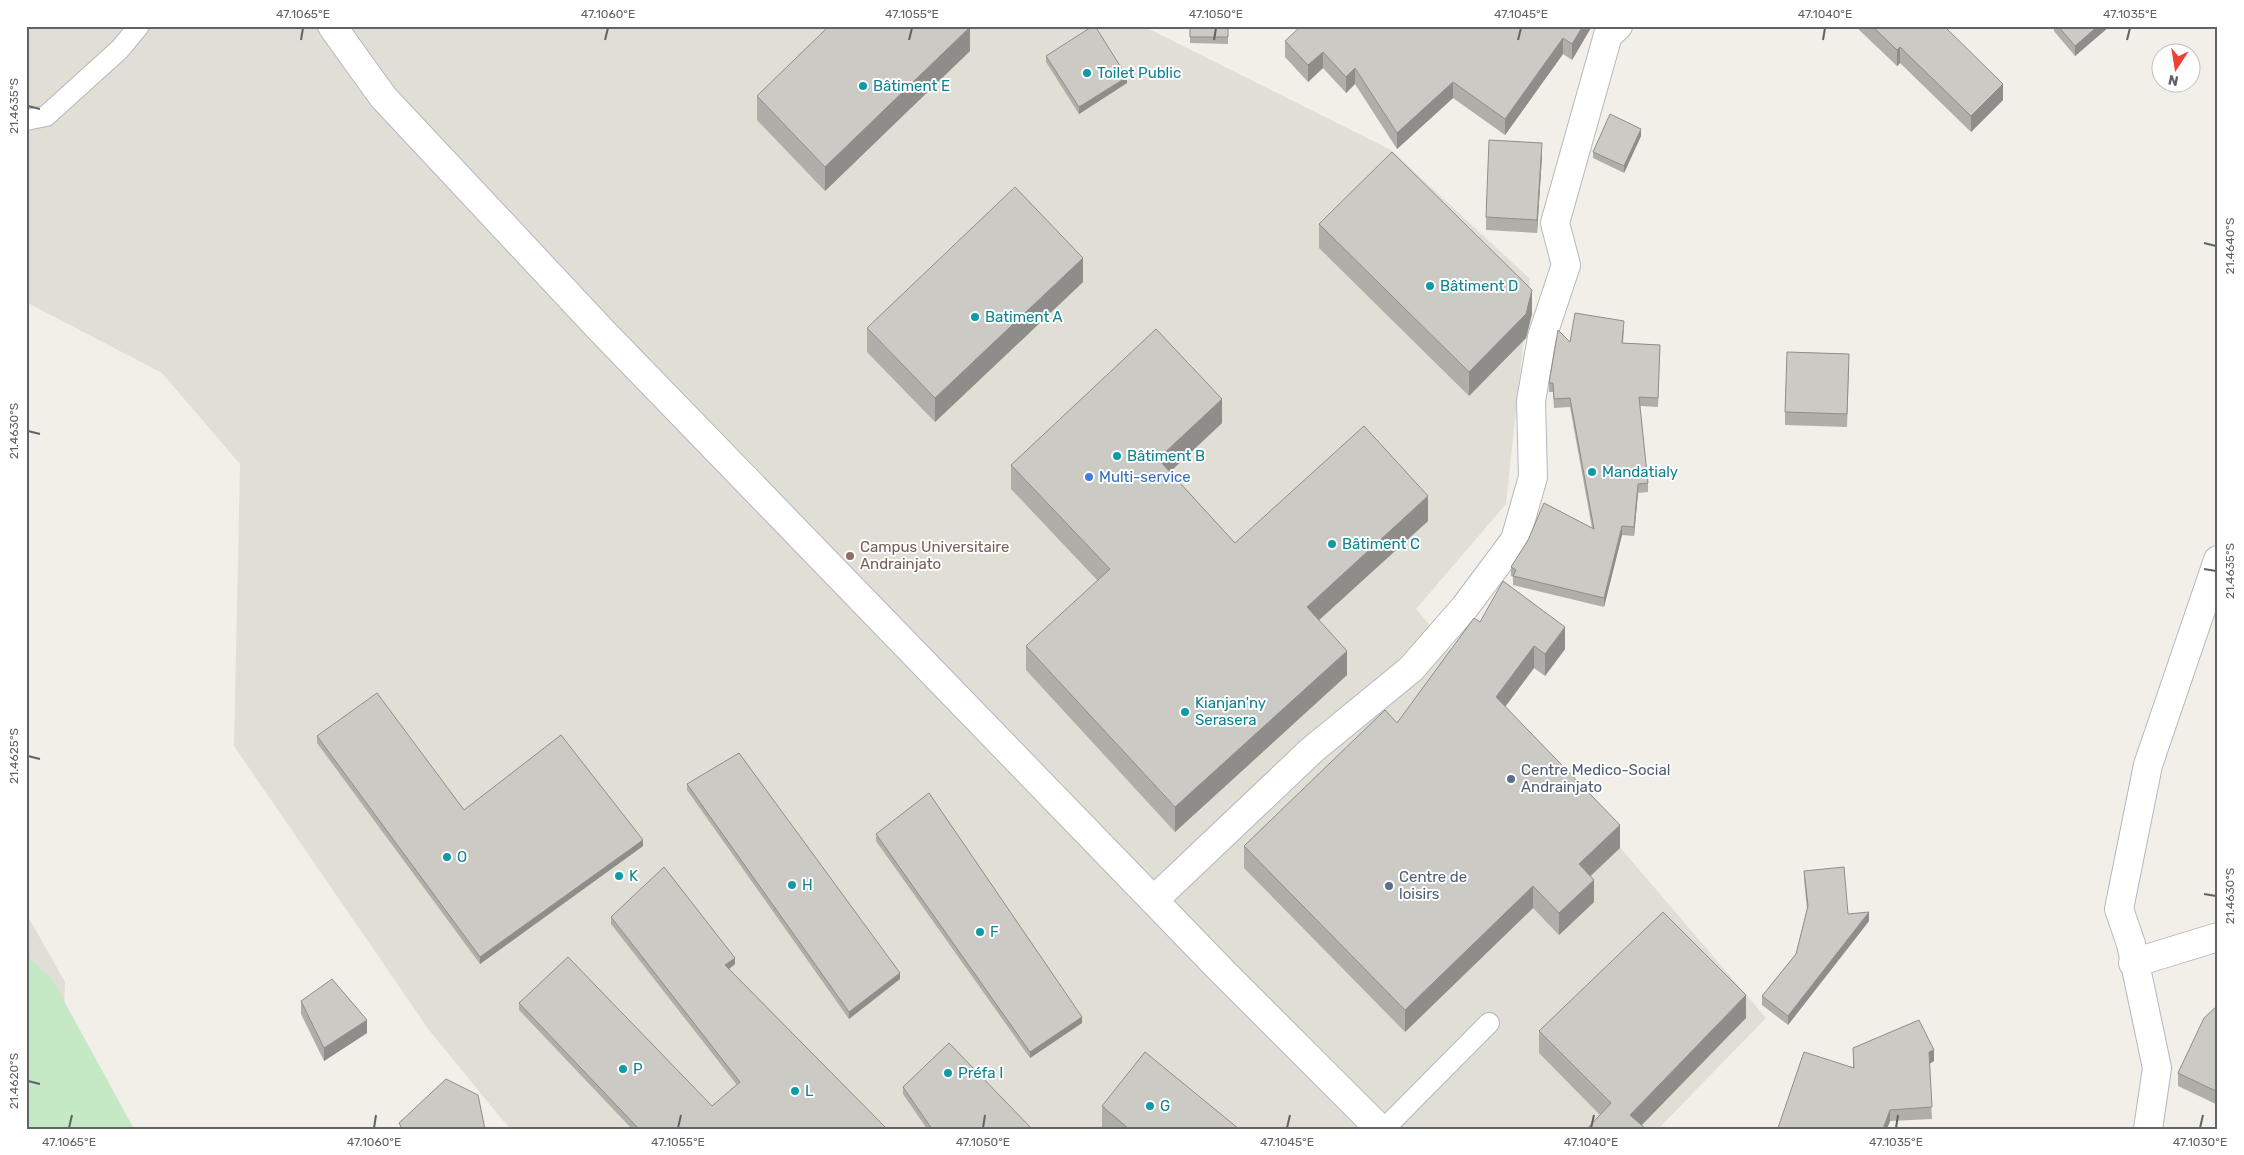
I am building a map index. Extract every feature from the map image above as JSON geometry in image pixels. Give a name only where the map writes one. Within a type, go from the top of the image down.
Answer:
[{"type":"street","points":[[332,26],[384,97],[602,331],[1154,900],[1382,1129]]},
{"type":"street","points":[[1154,900],[1312,750],[1410,669],[1465,606],[1515,540],[1534,477],[1531,401],[1542,338],[1566,265],[1555,223],[1608,36],[1618,26]]},
{"type":"street","points":[[2148,1129],[2157,1068],[2131,944],[2119,909],[2148,765],[2218,560]]},
{"type":"street","points":[[2134,963],[2218,937]]},
{"type":"lane","points":[[26,120],[46,116],[120,49],[139,26]]},
{"type":"lane","points":[[1382,1129],[1489,1023]]},
{"type":"shaded area","name":"Campus Universitaire Andrainjato","points":[[26,26],[1143,26],[1391,150],[1530,279],[1506,504],[1416,609],[1766,1018],[1658,1129],[510,1129],[429,1030],[234,746],[240,464],[162,373],[26,302]]},
{"type":"shaded area","points":[[26,913],[65,982],[61,1129],[26,1129]]},
{"type":"green space","points":[[26,956],[52,979],[134,1129],[26,1129]]},
{"type":"building","name":"Bâtiment E","points":[[829,26],[970,27],[825,167],[757,96]]},
{"type":"building","name":"Toilet Public","points":[[1095,26],[1127,77],[1079,107],[1046,56]]},
{"type":"building","points":[[1190,26],[1228,26],[1228,37],[1190,37]]},
{"type":"building","points":[[1301,26],[1583,26],[1572,44],[1563,38],[1505,119],[1453,82],[1397,133],[1355,68],[1346,77],[1323,52],[1308,65],[1285,41]]},
{"type":"building","points":[[1872,26],[1944,26],[2003,84],[1971,116],[1900,47],[1897,50]]},
{"type":"building","points":[[2058,26],[2098,26],[2075,46]]},
{"type":"building","points":[[1610,114],[1641,129],[1624,166],[1593,152]]},
{"type":"building","points":[[1489,140],[1542,143],[1537,220],[1486,217]]},
{"type":"building","name":"Bâtiment D","points":[[1392,152],[1532,290],[1526,314],[1469,372],[1319,224]]},
{"type":"building","name":"Batiment A","points":[[1015,187],[1083,258],[935,398],[867,328]]},
{"type":"building","points":[[1575,313],[1624,321],[1622,343],[1660,345],[1658,398],[1639,397],[1648,483],[1638,484],[1634,527],[1622,526],[1604,598],[1513,576],[1516,570],[1511,567],[1528,540],[1544,503],[1594,529],[1570,398],[1554,399],[1553,383],[1549,383],[1558,330],[1570,342]]},
{"type":"building","points":[[1156,329],[1222,399],[1158,459],[1235,543],[1364,426],[1428,496],[1307,607],[1347,651],[1175,807],[1026,646],[1110,569],[1011,465]]},
{"type":"building","points":[[1787,352],[1849,354],[1847,414],[1785,412]]},
{"type":"building","points":[[1503,581],[1565,627],[1545,654],[1534,646],[1496,697],[1620,825],[1579,864],[1594,880],[1559,913],[1533,886],[1405,1010],[1244,846],[1385,710],[1397,723],[1474,618],[1480,622]]},
{"type":"building","points":[[377,693],[464,810],[561,735],[643,840],[480,957],[317,736]]},
{"type":"building","name":"H","points":[[739,753],[900,973],[849,1012],[687,784]]},
{"type":"building","name":"F","points":[[929,793],[1082,1017],[1030,1052],[876,834]]},
{"type":"building","points":[[664,867],[735,958],[725,965],[887,1129],[639,1129],[519,1003],[568,957],[712,1106],[740,1082],[611,917]]},
{"type":"building","points":[[1844,867],[1848,914],[1869,912],[1788,1016],[1762,996],[1796,954],[1808,906],[1804,871]]},
{"type":"building","points":[[1663,912],[1746,995],[1630,1115],[1646,1129],[1587,1129],[1611,1103],[1539,1031]]},
{"type":"building","points":[[332,979],[367,1020],[324,1048],[301,1001]]},
{"type":"building","points":[[2218,1005],[2218,1092],[2178,1073],[2204,1018]]},
{"type":"building","points":[[1919,1020],[1934,1050],[1929,1052],[1932,1107],[1890,1110],[1883,1129],[1778,1128],[1804,1052],[1854,1068],[1853,1048]]},
{"type":"building","name":"Préfa I","points":[[949,1043],[1032,1129],[932,1129],[903,1087]]},
{"type":"building","points":[[1145,1052],[1239,1129],[1129,1129],[1102,1106]]},
{"type":"building","points":[[446,1079],[478,1095],[485,1129],[402,1129],[399,1123]]},
{"type":"place","name":"Toilet Public","points":[[1087,73]]},
{"type":"place","name":"Bâtiment E","points":[[863,86]]},
{"type":"place","name":"Bâtiment D","points":[[1430,286]]},
{"type":"place","name":"Batiment A","points":[[975,317]]},
{"type":"place","name":"Bâtiment B","points":[[1117,456]]},
{"type":"place","name":"Mandatialy","points":[[1592,472]]},
{"type":"place","name":"Multi-service","points":[[1089,477]]},
{"type":"place","name":"Bâtiment C","points":[[1332,544]]},
{"type":"place","name":"Campus Universitaire Andrainjato","points":[[850,556]]},
{"type":"place","name":"Kianjan'ny Serasera","points":[[1185,712]]},
{"type":"place","name":"Centre Medico-Social Andrainjato","points":[[1511,779]]},
{"type":"place","name":"O","points":[[447,857]]},
{"type":"place","name":"K","points":[[619,876]]},
{"type":"place","name":"H","points":[[792,885]]},
{"type":"place","name":"Centre de loisirs","points":[[1389,886]]},
{"type":"place","name":"F","points":[[980,932]]},
{"type":"place","name":"P","points":[[623,1069]]},
{"type":"place","name":"Préfa I","points":[[948,1073]]},
{"type":"place","name":"L","points":[[795,1091]]},
{"type":"place","name":"G","points":[[1150,1106]]}]
